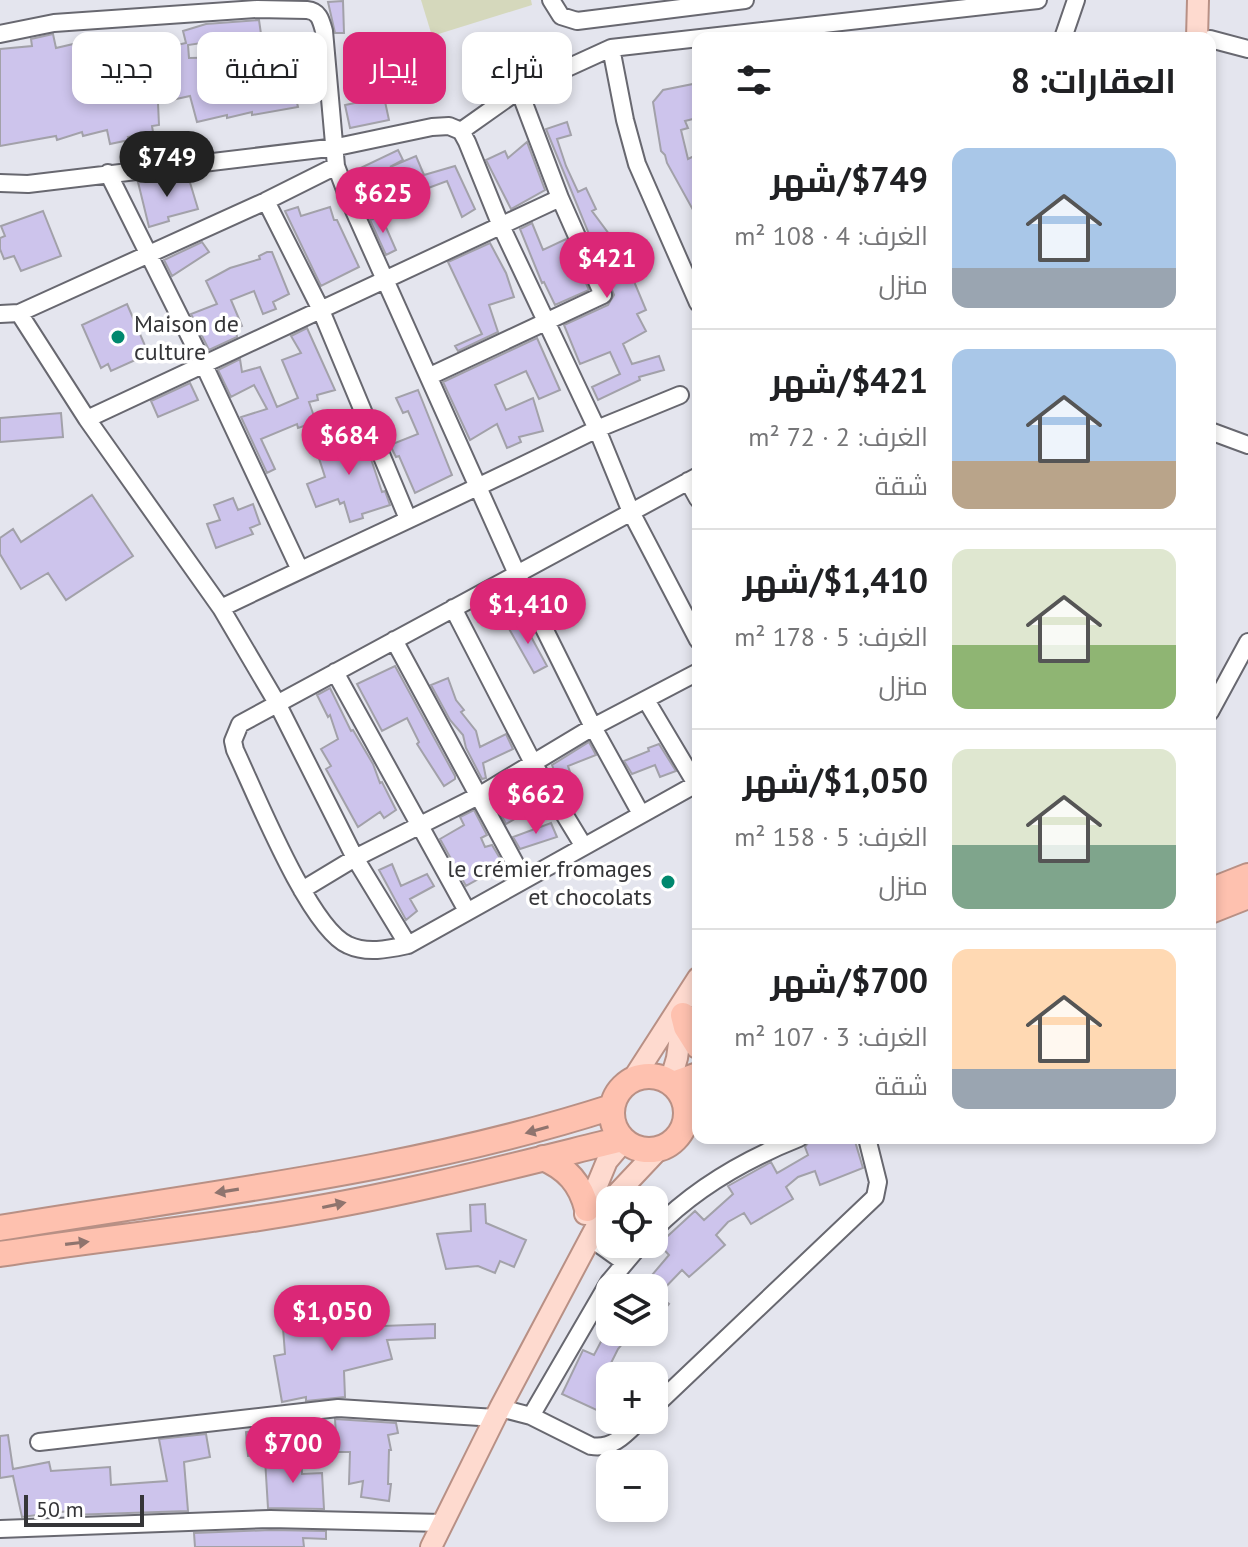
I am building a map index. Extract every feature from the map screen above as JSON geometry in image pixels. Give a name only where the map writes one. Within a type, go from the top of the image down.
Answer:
[{"type":"highway","points":[[1216,889],[1248,876]]},
{"type":"highway","points":[[1216,909],[1248,896]]},
{"type":"highway","points":[[683,1009],[686,1027],[692,1036]]},
{"type":"highway","points":[[652,1075],[672,1083],[681,1093],[690,1126],[660,1148],[641,1149],[623,1140],[613,1124],[612,1107],[619,1090],[633,1079],[652,1075]]},
{"type":"highway","points":[[672,1083],[692,1077]]},
{"type":"highway","points":[[0,1228],[313,1177],[457,1149],[529,1133],[612,1107]]},
{"type":"highway","points":[[0,1254],[315,1209],[623,1140]]},
{"type":"highway","points":[[543,1158],[561,1168],[596,1198]]},
{"type":"main road","points":[[1198,0],[1202,32]]},
{"type":"main road","points":[[633,1079],[683,1009],[692,990]]},
{"type":"main road","points":[[672,1083],[683,1009]]},
{"type":"main road","points":[[605,1186],[607,1161],[623,1140]]},
{"type":"main road","points":[[621,1186],[660,1148]]},
{"type":"main road","points":[[431,1547],[589,1237],[584,1221],[596,1210]]},
{"type":"street","points":[[551,0],[561,16],[577,21],[735,1]]},
{"type":"street","points":[[753,32],[1038,0]]},
{"type":"street","points":[[1065,32],[1076,0]]},
{"type":"street","points":[[0,34],[54,23],[257,9],[314,11],[319,16],[324,31],[337,147],[336,166],[517,574],[593,727],[641,814]]},
{"type":"street","points":[[572,66],[611,48],[692,39]]},
{"type":"street","points":[[1216,41],[1248,49]]},
{"type":"street","points":[[611,48],[637,164],[692,289]]},
{"type":"street","points":[[461,131],[499,104]]},
{"type":"street","points":[[430,376],[603,295],[560,198],[524,104]]},
{"type":"street","points":[[0,183],[28,184],[337,147],[432,127],[449,126],[461,131],[501,226],[597,429],[631,512],[691,610]]},
{"type":"street","points":[[0,314],[19,313],[336,166]]},
{"type":"street","points":[[108,173],[203,363],[300,570]]},
{"type":"street","points":[[87,419],[560,198]]},
{"type":"street","points":[[266,201],[320,308],[408,519]]},
{"type":"street","points":[[19,313],[87,419],[221,608],[277,703],[355,858],[408,945]]},
{"type":"street","points":[[221,608],[480,488],[597,429],[680,395]]},
{"type":"street","points":[[1216,433],[1248,445]]},
{"type":"street","points":[[692,479],[240,724],[233,741],[302,890],[324,924],[348,945],[371,950],[408,945],[692,786]]},
{"type":"street","points":[[453,608],[533,763],[583,845]]},
{"type":"street","points":[[394,640],[523,878]]},
{"type":"street","points":[[1216,701],[1248,642]]},
{"type":"street","points":[[335,672],[467,911]]},
{"type":"street","points":[[302,890],[355,858],[480,795],[593,727],[692,675]]},
{"type":"street","points":[[646,700],[692,775]]},
{"type":"street","points":[[668,1217],[738,1165],[785,1144]]},
{"type":"street","points":[[668,1394],[875,1197],[878,1182],[868,1144]]},
{"type":"street","points":[[589,1237],[624,1262]]},
{"type":"street","points":[[531,1416],[609,1282],[628,1258]]},
{"type":"street","points":[[39,1442],[338,1408],[531,1416],[591,1446],[600,1447],[625,1434]]},
{"type":"street","points":[[0,1529],[270,1519],[443,1523]]},
{"type":"green space","points":[[421,0],[531,0],[532,5],[445,32],[431,32]]},
{"type":"building","points":[[343,1],[343,33],[335,33],[328,2]]},
{"type":"building","points":[[259,20],[261,32],[197,32],[197,44],[188,45],[189,58],[197,58],[197,104],[297,104],[298,107],[227,118],[227,115],[197,122],[190,96],[181,98],[181,44],[186,43],[183,31],[206,24]]},
{"type":"building","points":[[53,34],[56,48],[72,44],[72,104],[158,104],[159,125],[152,126],[153,132],[110,144],[107,130],[83,136],[82,132],[57,140],[56,136],[0,146],[0,49],[32,46],[31,39]]},
{"type":"building","points":[[692,84],[692,119],[685,121],[688,128],[681,130],[688,159],[692,157],[692,208],[661,151],[653,102],[663,90]]},
{"type":"building","points":[[386,104],[389,120],[350,128],[345,105]]},
{"type":"building","points":[[567,122],[571,135],[557,139],[566,166],[578,192],[586,188],[596,209],[592,211],[609,234],[604,237],[618,257],[623,255],[646,310],[637,314],[646,331],[623,344],[632,364],[659,356],[664,370],[639,377],[640,380],[598,400],[592,387],[620,374],[610,352],[580,364],[564,325],[608,305],[614,295],[546,129]]},
{"type":"building","points":[[527,142],[545,190],[511,209],[486,160],[505,151],[508,158]]},
{"type":"building","points":[[398,150],[403,160],[390,167],[416,156],[424,175],[455,166],[475,209],[462,217],[447,181],[404,197],[406,207],[395,210],[386,179],[383,181],[379,173],[354,183],[350,173]]},
{"type":"building","points":[[188,176],[198,209],[168,217],[169,221],[149,227],[138,182]]},
{"type":"building","points":[[298,207],[301,216],[330,207],[359,267],[321,286],[285,211]]},
{"type":"building","points":[[43,211],[61,256],[21,271],[14,256],[4,259],[0,238],[5,236],[1,226]]},
{"type":"building","points":[[381,216],[396,250],[386,255],[370,220]]},
{"type":"building","points":[[532,223],[543,250],[566,239],[589,290],[555,305],[542,283],[520,229]]},
{"type":"building","points":[[202,242],[209,252],[172,276],[164,260]]},
{"type":"building","points":[[490,243],[506,273],[514,297],[489,305],[498,332],[458,351],[455,346],[482,334],[448,262]]},
{"type":"building","points":[[272,252],[289,294],[273,302],[276,309],[263,314],[254,291],[231,300],[242,326],[236,328],[237,337],[209,350],[191,314],[217,304],[206,281],[230,268],[260,259],[259,256]]},
{"type":"building","points":[[127,304],[146,348],[139,351],[142,357],[111,371],[108,364],[101,368],[82,325]]},
{"type":"building","points":[[307,328],[335,390],[317,395],[318,400],[309,402],[316,422],[298,428],[297,424],[261,439],[275,469],[267,473],[241,417],[267,409],[254,385],[231,397],[218,370],[240,359],[242,372],[260,367],[277,407],[298,398],[282,360],[301,353],[291,336]]},
{"type":"building","points":[[537,338],[560,390],[539,399],[526,371],[495,385],[506,410],[533,398],[543,431],[519,437],[521,442],[507,448],[497,424],[470,440],[443,382]]},
{"type":"building","points":[[190,383],[198,400],[158,417],[151,401]]},
{"type":"building","points":[[418,390],[452,475],[415,493],[399,456],[396,457],[390,445],[418,434],[408,411],[403,413],[396,398]]},
{"type":"building","points":[[61,413],[63,437],[0,442],[0,418]]},
{"type":"building","points":[[352,421],[390,505],[362,514],[363,518],[350,522],[344,502],[340,504],[338,499],[316,507],[307,484],[325,477],[317,452],[343,442],[338,425]]},
{"type":"building","points":[[92,495],[133,556],[66,600],[48,573],[21,589],[0,554],[0,538],[13,529],[21,542]]},
{"type":"building","points":[[233,498],[238,510],[253,504],[260,524],[250,528],[253,534],[216,548],[207,524],[220,520],[214,505]]},
{"type":"building","points":[[522,620],[547,666],[534,673],[508,627]]},
{"type":"building","points":[[395,666],[455,776],[444,786],[417,744],[419,742],[407,718],[382,731],[357,684]]},
{"type":"building","points":[[448,678],[456,700],[464,710],[461,712],[476,731],[480,747],[506,734],[513,749],[483,763],[486,778],[482,779],[463,735],[450,720],[431,685]]},
{"type":"building","points":[[330,688],[396,810],[384,818],[380,812],[358,827],[326,769],[331,766],[321,749],[338,739],[330,715],[328,717],[317,695]]},
{"type":"building","points":[[589,742],[596,755],[568,766],[574,784],[561,788],[552,765]]},
{"type":"building","points":[[659,744],[676,771],[660,777],[655,765],[632,774],[624,761]]},
{"type":"building","points":[[529,778],[542,803],[506,824],[493,800]]},
{"type":"building","points":[[474,810],[487,835],[481,838],[485,847],[492,845],[504,865],[466,886],[440,839],[464,825],[460,817]]},
{"type":"building","points":[[551,823],[557,837],[520,849],[513,837]]},
{"type":"building","points":[[392,864],[401,886],[427,874],[434,886],[410,899],[417,911],[406,920],[379,870]]},
{"type":"building","points":[[807,1144],[856,1144],[863,1168],[820,1185],[815,1171],[798,1177],[786,1187],[793,1199],[751,1224],[744,1213],[728,1222],[716,1235],[725,1245],[689,1277],[682,1270],[668,1285],[668,1274],[653,1274],[668,1258],[668,1236],[695,1211],[704,1220],[733,1194],[728,1186],[771,1162],[777,1173],[808,1155],[805,1147]]},
{"type":"building","points":[[485,1204],[486,1223],[526,1240],[514,1267],[500,1261],[495,1273],[478,1266],[446,1269],[437,1234],[471,1231],[470,1205]]},
{"type":"building","points":[[344,1311],[345,1333],[383,1323],[383,1326],[435,1324],[435,1338],[387,1340],[392,1359],[344,1371],[345,1397],[306,1401],[306,1397],[282,1402],[274,1356],[285,1354],[282,1315]]},
{"type":"building","points":[[599,1346],[620,1346],[612,1362],[596,1362],[596,1410],[562,1394],[583,1350],[594,1355]]},
{"type":"building","points":[[335,1419],[396,1423],[398,1433],[388,1435],[391,1450],[389,1501],[361,1497],[363,1481],[349,1484],[350,1452],[337,1452]]},
{"type":"building","points":[[269,1429],[272,1454],[248,1456],[246,1432]]},
{"type":"building","points":[[206,1434],[210,1457],[184,1462],[188,1511],[69,1515],[69,1511],[22,1517],[13,1476],[0,1478],[0,1436],[8,1435],[13,1469],[49,1462],[51,1471],[110,1467],[111,1485],[167,1481],[159,1439]]},
{"type":"building","points":[[301,1456],[302,1474],[322,1473],[324,1509],[268,1508],[265,1459]]},
{"type":"building","points":[[326,1531],[326,1539],[303,1538],[304,1547],[195,1547],[194,1533]]},
{"type":"place","name":"Maison de culture","points":[[118,337]]},
{"type":"place","name":"le crémier fromages et chocolats","points":[[668,882]]}]
